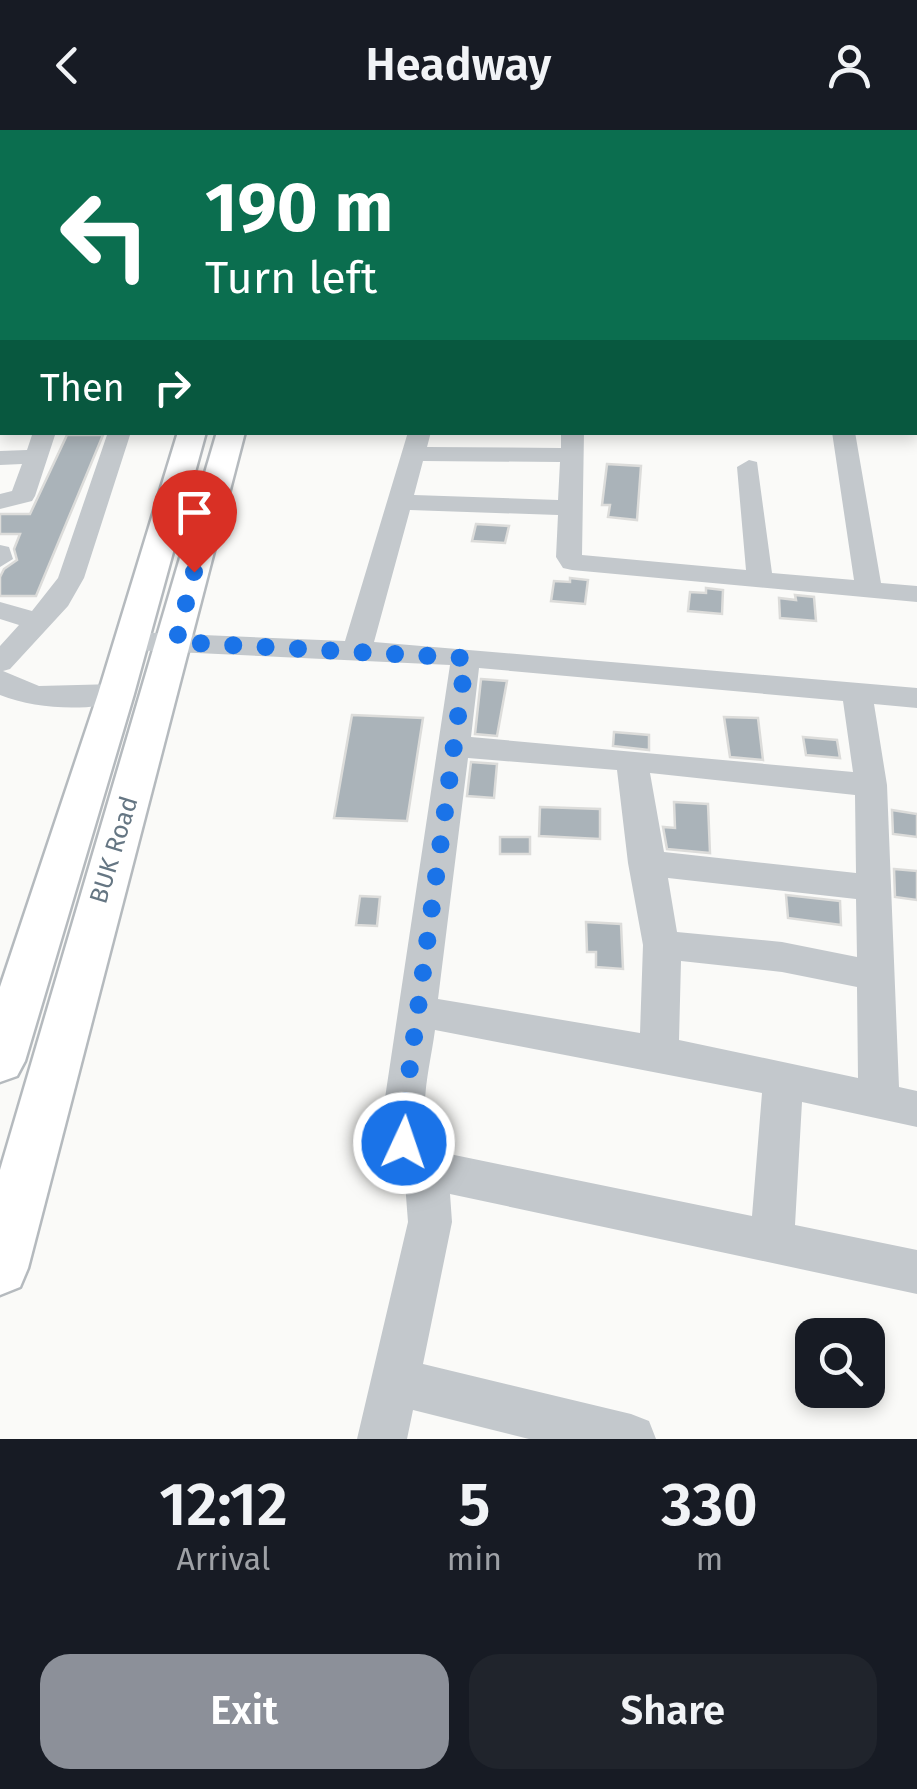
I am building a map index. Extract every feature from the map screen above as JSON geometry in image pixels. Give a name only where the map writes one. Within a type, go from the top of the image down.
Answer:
[{"type":"main road","name":"BUK Road","points":[[0,1061],[8,1002],[116,694],[191,435]]},
{"type":"main road","name":"BUK Road","points":[[0,1268],[79,969],[176,642],[230,435]]},
{"type":"street","points":[[0,662],[58,600],[71,578],[119,435]]},
{"type":"street","points":[[843,435],[869,590]]},
{"type":"street","points":[[357,650],[418,443],[573,444],[568,557],[572,562],[917,594]]},
{"type":"street","points":[[0,458],[42,444]]},
{"type":"street","points":[[0,502],[23,496],[42,444]]},
{"type":"street","points":[[749,466],[760,582]]},
{"type":"street","points":[[401,502],[570,508]]},
{"type":"street","points":[[0,610],[37,622]]},
{"type":"street","points":[[132,641],[357,650],[917,698]]},
{"type":"street","points":[[382,1439],[430,1222],[428,1188],[422,1168],[404,1143],[403,1118],[466,658]]},
{"type":"street","points":[[0,680],[9,690],[36,695],[116,694]]},
{"type":"street","points":[[417,1011],[658,1053],[898,1105],[877,976],[871,786],[857,692]]},
{"type":"street","points":[[451,746],[632,760],[871,786]]},
{"type":"street","points":[[632,760],[664,981],[658,1053]]},
{"type":"street","points":[[645,863],[875,888]]},
{"type":"street","points":[[660,944],[782,958],[877,976]]},
{"type":"street","points":[[772,1240],[783,1082]]},
{"type":"street","points":[[422,1168],[917,1272]]},
{"type":"street","points":[[396,1382],[608,1436]]},
{"type":"building","points":[[67,435],[103,435],[36,596],[0,596],[0,577],[17,560],[14,549],[20,534],[0,534],[0,514],[30,514]]},
{"type":"building","points":[[607,464],[641,466],[637,520],[608,517],[610,505],[602,505]]},
{"type":"building","points":[[476,524],[509,526],[505,543],[472,541]]},
{"type":"building","points":[[570,578],[588,580],[585,604],[551,601],[554,581],[570,582]]},
{"type":"building","points":[[706,588],[723,590],[722,614],[688,611],[690,592],[706,593]]},
{"type":"building","points":[[795,595],[814,597],[816,621],[780,618],[779,598],[796,600]]},
{"type":"building","points":[[481,679],[507,681],[497,736],[475,734]]},
{"type":"building","points":[[352,715],[423,718],[407,821],[334,818]]},
{"type":"building","points":[[724,717],[758,718],[763,760],[730,757]]},
{"type":"building","points":[[614,732],[649,735],[649,750],[613,746]]},
{"type":"building","points":[[803,737],[837,740],[840,758],[806,755]]},
{"type":"building","points":[[471,762],[497,764],[494,798],[467,796]]},
{"type":"building","points":[[674,802],[708,804],[710,853],[667,849],[663,827],[675,828]]},
{"type":"building","points":[[540,807],[600,809],[600,839],[539,836]]},
{"type":"building","points":[[892,810],[917,814],[917,837],[893,834]]},
{"type":"building","points":[[500,837],[530,837],[530,854],[500,854]]},
{"type":"building","points":[[894,869],[917,871],[917,900],[895,897]]},
{"type":"building","points":[[786,895],[840,901],[841,925],[788,918]]},
{"type":"building","points":[[360,896],[380,897],[377,926],[356,925]]},
{"type":"building","points":[[586,922],[621,924],[623,969],[596,967],[596,952],[587,952]]},
{"type":"route","points":[[194,572],[176,642],[466,658],[403,1118],[404,1143]]}]
